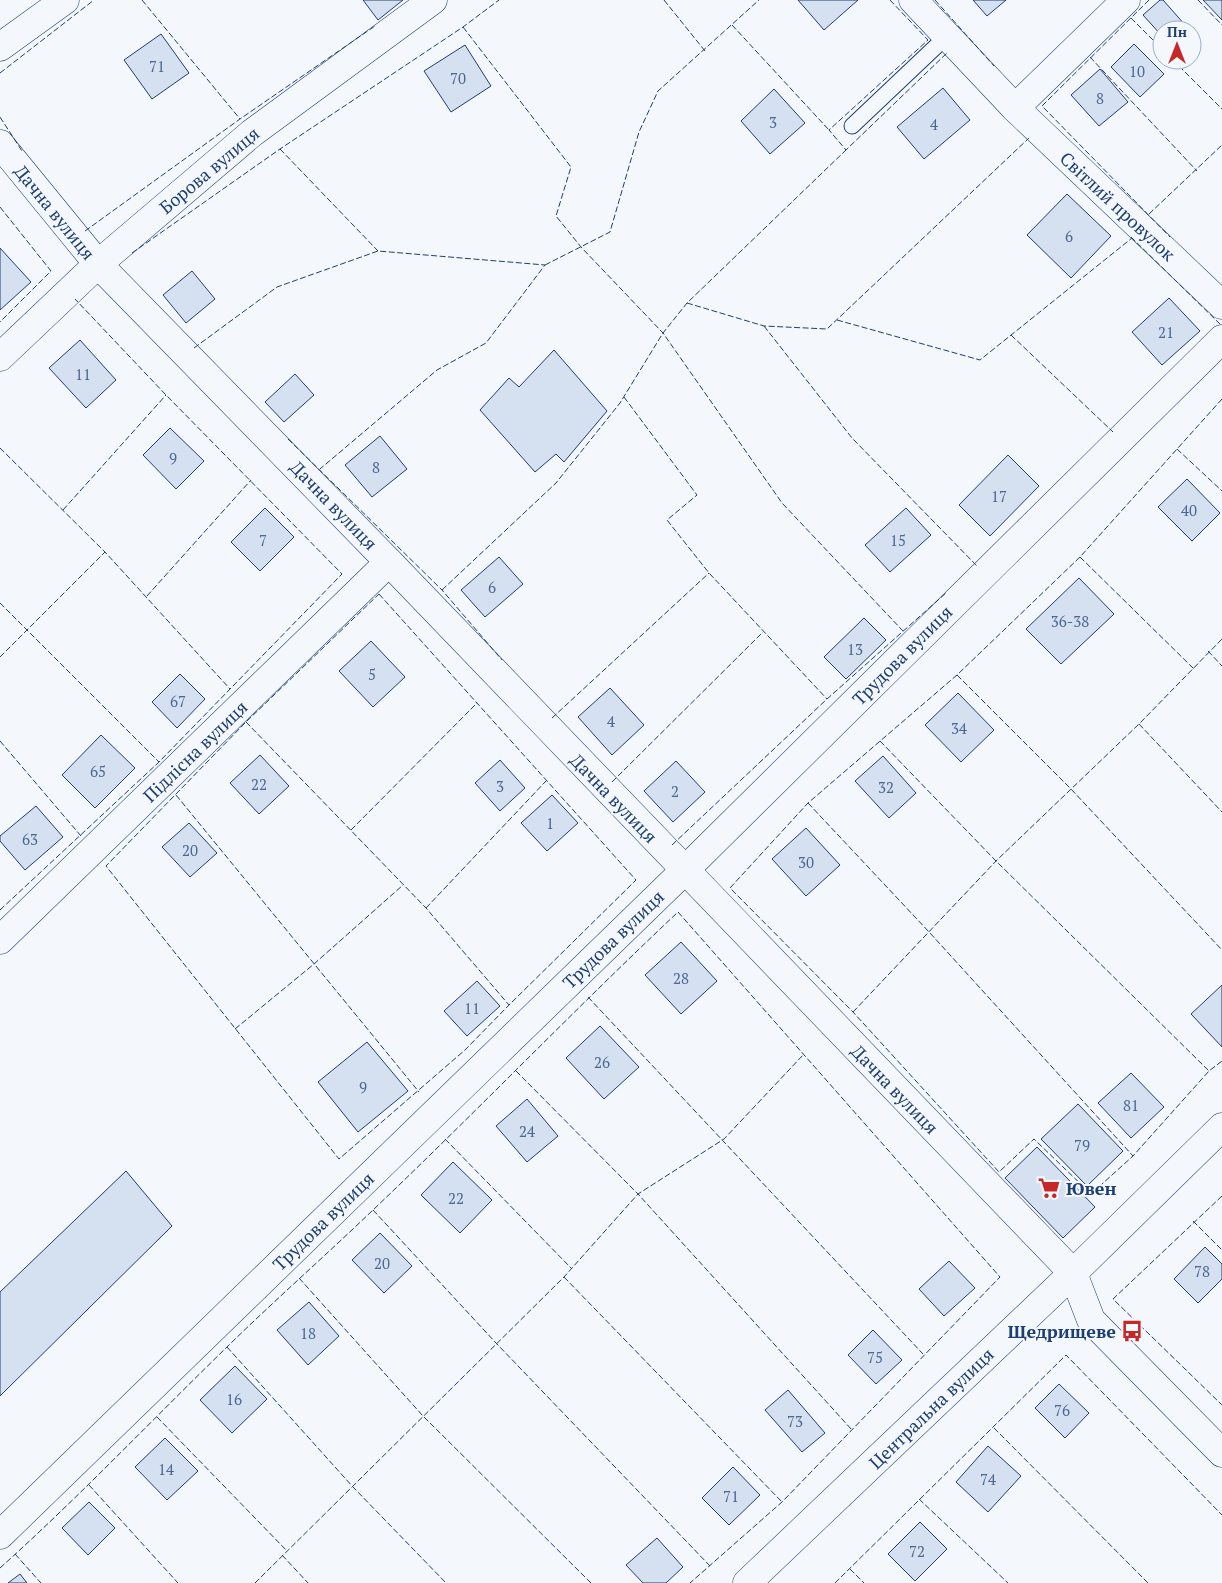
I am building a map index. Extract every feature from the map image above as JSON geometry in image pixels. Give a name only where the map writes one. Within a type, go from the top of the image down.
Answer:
[{"type":"street","points":[[0,47],[65,0]]},
{"type":"street","name":"Борова вулиця","points":[[0,357],[98,264],[252,133],[433,0]]},
{"type":"street","name":"Світлий провулок","points":[[913,0],[1015,108],[1222,305]]},
{"type":"street","points":[[1015,108],[1126,0]]},
{"type":"street","name":"Дачна вулиця","points":[[0,144],[98,264],[389,562],[1072,1273],[1092,1320],[1222,1453]]},
{"type":"street","name":"Трудова вулиця","points":[[0,1535],[684,871],[1222,339]]},
{"type":"street","name":"Підлісна вулиця","points":[[0,940],[389,562]]},
{"type":"street","name":"Центральна вулиця","points":[[747,1583],[1222,1127]]},
{"type":"lane","points":[[852,126],[947,36]]},
{"type":"building","points":[[363,0],[403,0],[378,20]]},
{"type":"building","points":[[798,0],[858,0],[824,30]]},
{"type":"building","points":[[973,0],[1006,0],[987,16]]},
{"type":"building","points":[[1160,0],[1163,0],[1181,20],[1152,20],[1152,25],[1143,15]]},
{"type":"building","points":[[1203,0],[1222,0],[1222,20]]},
{"type":"building","points":[[161,34],[189,73],[152,99],[124,60]]},
{"type":"building","points":[[1134,44],[1152,62],[1152,70],[1160,70],[1164,74],[1140,97],[1111,67]]},
{"type":"building","points":[[465,45],[491,86],[451,112],[424,71]]},
{"type":"building","points":[[1100,69],[1128,102],[1099,126],[1071,95]]},
{"type":"building","points":[[943,88],[970,120],[924,159],[897,127]]},
{"type":"building","points":[[774,89],[805,123],[770,154],[741,121]]},
{"type":"building","points":[[1067,194],[1111,236],[1071,278],[1027,235]]},
{"type":"building","points":[[0,248],[31,282],[0,310]]},
{"type":"building","points":[[192,271],[215,299],[186,323],[163,295]]},
{"type":"building","points":[[1169,298],[1200,331],[1162,365],[1132,332]]},
{"type":"building","points":[[80,340],[116,380],[86,408],[49,368]]},
{"type":"building","points":[[554,350],[607,411],[564,462],[556,454],[535,472],[480,410],[509,378],[519,387]]},
{"type":"building","points":[[295,374],[314,395],[284,422],[265,402]]},
{"type":"building","points":[[170,428],[204,461],[176,489],[143,455]]},
{"type":"building","points":[[380,436],[407,469],[372,497],[345,465]]},
{"type":"building","points":[[1008,455],[1039,486],[990,536],[959,505]]},
{"type":"building","points":[[1187,479],[1220,513],[1192,541],[1158,507]]},
{"type":"building","points":[[265,508],[294,537],[260,571],[231,542]]},
{"type":"building","points":[[906,508],[931,535],[890,572],[865,545]]},
{"type":"building","points":[[499,557],[523,584],[485,617],[461,590]]},
{"type":"building","points":[[1079,578],[1114,614],[1061,664],[1026,629]]},
{"type":"building","points":[[864,618],[886,640],[846,679],[824,657]]},
{"type":"building","points":[[371,641],[405,677],[373,707],[339,671]]},
{"type":"building","points":[[180,674],[205,699],[177,728],[152,702]]},
{"type":"building","points":[[610,688],[644,725],[612,755],[578,717]]},
{"type":"building","points":[[958,693],[994,730],[961,762],[925,725]]},
{"type":"building","points":[[101,735],[135,768],[95,808],[62,775]]},
{"type":"building","points":[[260,755],[289,786],[259,814],[230,783]]},
{"type":"building","points":[[883,756],[916,793],[889,818],[855,781]]},
{"type":"building","points":[[500,760],[525,788],[500,811],[475,783]]},
{"type":"building","points":[[676,761],[705,792],[673,822],[644,791]]},
{"type":"building","points":[[552,795],[578,823],[547,851],[521,823]]},
{"type":"building","points":[[36,806],[63,837],[25,870],[0,841],[0,836]]},
{"type":"building","points":[[189,823],[217,853],[190,877],[162,847]]},
{"type":"building","points":[[806,828],[840,865],[806,896],[772,859]]},
{"type":"building","points":[[681,942],[717,981],[681,1014],[645,975]]},
{"type":"building","points":[[477,981],[500,1006],[467,1036],[444,1011]]},
{"type":"building","points":[[1222,985],[1222,1047],[1191,1014]]},
{"type":"building","points":[[600,1026],[639,1067],[604,1099],[566,1058]]},
{"type":"building","points":[[367,1042],[408,1091],[358,1132],[318,1082]]},
{"type":"building","points":[[1131,1073],[1164,1107],[1131,1138],[1098,1103]]},
{"type":"building","points":[[527,1099],[558,1136],[527,1162],[496,1126]]},
{"type":"building","points":[[1078,1104],[1123,1151],[1087,1186],[1041,1139]]},
{"type":"building","points":[[1037,1147],[1095,1207],[1063,1238],[1005,1178]]},
{"type":"building","points":[[453,1162],[492,1200],[460,1233],[421,1195]]},
{"type":"building","points":[[126,1171],[172,1226],[0,1396],[0,1292]]},
{"type":"building","points":[[380,1233],[412,1266],[384,1293],[352,1260]]},
{"type":"building","points":[[1205,1247],[1222,1264],[1222,1279],[1198,1303],[1174,1279]]},
{"type":"building","points":[[949,1261],[975,1288],[944,1316],[919,1289]]},
{"type":"building","points":[[309,1302],[339,1336],[308,1365],[277,1330]]},
{"type":"building","points":[[873,1330],[902,1360],[876,1384],[848,1355]]},
{"type":"building","points":[[235,1366],[267,1399],[232,1433],[200,1400]]},
{"type":"building","points":[[1059,1384],[1089,1413],[1065,1438],[1035,1408]]},
{"type":"building","points":[[788,1390],[825,1433],[802,1452],[765,1410]]},
{"type":"building","points":[[165,1438],[198,1471],[167,1500],[135,1467]]},
{"type":"building","points":[[988,1446],[1021,1476],[988,1512],[956,1482]]},
{"type":"building","points":[[733,1467],[760,1495],[729,1525],[702,1498]]},
{"type":"building","points":[[89,1502],[115,1528],[88,1555],[62,1528]]},
{"type":"building","points":[[920,1522],[947,1549],[915,1581],[888,1554]]},
{"type":"building","points":[[657,1538],[683,1567],[666,1583],[643,1583],[626,1565]]},
{"type":"building","points":[[20,1574],[27,1583],[8,1583]]},
{"type":"fence","points":[[0,73],[94,0]]},
{"type":"fence","points":[[142,0],[240,119]]},
{"type":"fence","points":[[132,253],[280,149],[463,27],[499,0]]},
{"type":"fence","points":[[664,0],[705,51]]},
{"type":"fence","points":[[545,265],[610,232],[639,132],[658,91],[759,0]]},
{"type":"fence","points":[[890,0],[928,40],[829,130],[846,150],[948,52]]},
{"type":"fence","points":[[935,0],[994,66]]},
{"type":"fence","points":[[1149,0],[1042,106],[1170,237]]},
{"type":"fence","points":[[1198,0],[1222,25]]},
{"type":"fence","points":[[1131,18],[1152,39]]},
{"type":"fence","points":[[732,25],[829,130]]},
{"type":"fence","points":[[85,231],[240,119],[375,26]]},
{"type":"fence","points":[[463,27],[571,167],[556,216],[581,247],[663,333],[782,503],[903,631]]},
{"type":"fence","points":[[1090,57],[1197,171]]},
{"type":"fence","points":[[1183,70],[1222,109]]},
{"type":"fence","points":[[0,117],[22,151]]},
{"type":"fence","points":[[687,303],[764,326],[827,329],[1029,138]]},
{"type":"fence","points":[[1149,214],[1222,145]]},
{"type":"fence","points":[[280,149],[378,251]]},
{"type":"fence","points":[[442,590],[556,483],[620,403],[663,333],[687,303],[846,150]]},
{"type":"fence","points":[[0,207],[51,271],[0,322]]},
{"type":"fence","points":[[1131,237],[1222,326]]},
{"type":"fence","points":[[837,320],[980,360],[1132,238]]},
{"type":"fence","points":[[194,348],[277,287],[378,251],[545,265],[486,343],[437,370],[320,469]]},
{"type":"fence","points":[[0,910],[159,762],[342,574],[166,395],[75,299]]},
{"type":"fence","points":[[764,326],[852,438],[977,566]]},
{"type":"fence","points":[[1011,335],[1113,432]]},
{"type":"fence","points":[[63,510],[166,395]]},
{"type":"fence","points":[[624,397],[697,495],[667,520],[709,573],[827,699]]},
{"type":"fence","points":[[1222,399],[1080,557],[957,675],[808,803],[730,888],[853,1012],[999,1172],[1034,1139],[1091,1194],[1133,1156],[1209,1071],[1222,1061]]},
{"type":"fence","points":[[288,439],[442,590],[502,660]]},
{"type":"fence","points":[[0,448],[105,552],[230,689]]},
{"type":"fence","points":[[1177,449],[1222,491]]},
{"type":"fence","points":[[147,596],[251,480]]},
{"type":"fence","points":[[0,657],[105,552]]},
{"type":"fence","points":[[1080,557],[1194,669]]},
{"type":"fence","points":[[552,718],[709,573]]},
{"type":"fence","points":[[672,845],[827,699],[946,593]]},
{"type":"fence","points":[[379,594],[636,880],[465,1050],[339,1159],[106,866],[246,722],[379,594]]},
{"type":"fence","points":[[0,603],[159,762]]},
{"type":"fence","points":[[612,782],[763,632]]},
{"type":"fence","points":[[853,1012],[996,861],[1139,724],[1222,639]]},
{"type":"fence","points":[[1208,651],[1222,666]]},
{"type":"fence","points":[[957,675],[1070,788],[1222,950]]},
{"type":"fence","points":[[351,830],[477,703]]},
{"type":"fence","points":[[246,722],[426,908],[509,1005]]},
{"type":"fence","points":[[1139,724],[1222,812]]},
{"type":"fence","points":[[0,741],[81,836]]},
{"type":"fence","points":[[880,741],[996,861],[1209,1071]]},
{"type":"fence","points":[[426,908],[546,781]]},
{"type":"fence","points":[[176,795],[419,1092]]},
{"type":"fence","points":[[808,803],[930,933],[1133,1156]]},
{"type":"fence","points":[[235,1029],[314,964],[403,885]]},
{"type":"fence","points":[[0,1568],[87,1486],[246,1329],[411,1173],[678,912],[1000,1277],[782,1502],[690,1583]]},
{"type":"fence","points":[[588,997],[923,1354]]},
{"type":"fence","points":[[255,1583],[564,1277],[638,1194],[724,1139],[804,1054]]},
{"type":"fence","points":[[516,1071],[638,1194],[852,1430]]},
{"type":"fence","points":[[445,1139],[572,1269]]},
{"type":"fence","points":[[1222,1196],[1113,1299],[1222,1405]]},
{"type":"fence","points":[[373,1210],[496,1343],[710,1566]]},
{"type":"fence","points":[[1193,1221],[1222,1250]]},
{"type":"fence","points":[[564,1277],[782,1502]]},
{"type":"fence","points":[[299,1278],[423,1416],[591,1583]]},
{"type":"fence","points":[[227,1347],[353,1487],[446,1583]]},
{"type":"fence","points":[[835,1583],[1066,1355],[1222,1515]]},
{"type":"fence","points":[[157,1417],[287,1551]]},
{"type":"fence","points":[[994,1428],[1148,1583]]},
{"type":"fence","points":[[89,1485],[178,1583]]},
{"type":"fence","points":[[919,1499],[1008,1583]]},
{"type":"fence","points":[[15,1554],[41,1583]]},
{"type":"fence","points":[[282,1555],[308,1583]]},
{"type":"fence","points":[[850,1569],[864,1583]]},
{"type":"place","name":"Ювен","points":[[1049,1188]]},
{"type":"place","name":"Щедрищеве","points":[[1132,1331]]}]
